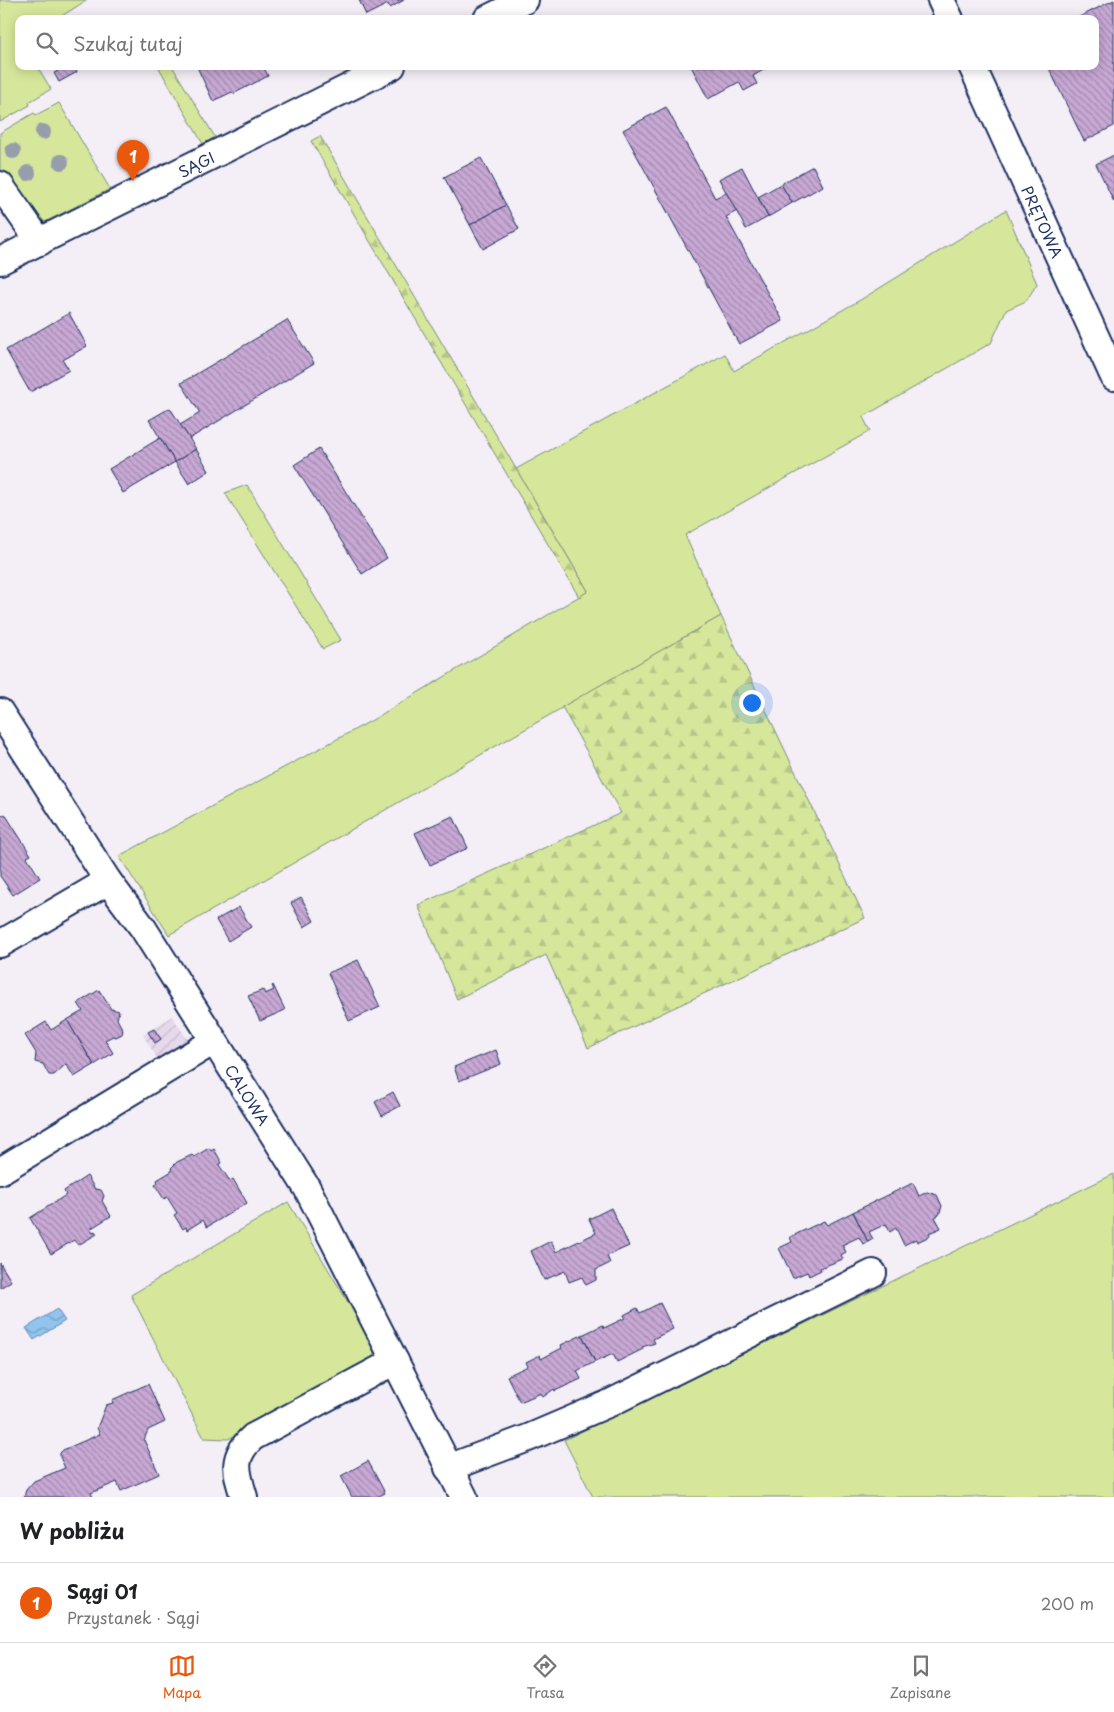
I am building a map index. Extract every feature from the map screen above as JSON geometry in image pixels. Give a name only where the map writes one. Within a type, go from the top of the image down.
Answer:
[{"type":"street","points":[[495,15],[525,0]]},
{"type":"street","points":[[941,0],[948,15]]},
{"type":"street","name":"SĄGI","points":[[0,261],[384,70]]},
{"type":"street","name":"PRĘTOWA","points":[[974,70],[1114,377]]},
{"type":"street","points":[[0,185],[40,242]]},
{"type":"street","name":"CALOWA","points":[[0,712],[108,881],[143,928],[307,1188],[464,1497]]},
{"type":"street","points":[[0,944],[108,881]]},
{"type":"street","points":[[0,1171],[214,1041]]},
{"type":"street","points":[[448,1468],[610,1404],[872,1273]]},
{"type":"street","points":[[244,1497],[237,1474],[236,1461],[243,1446],[248,1441],[395,1361]]},
{"type":"shaded area","points":[[172,1016],[188,1040],[157,1058],[143,1035]]},
{"type":"green space","points":[[0,0],[87,0],[63,15],[15,15],[15,70],[39,70],[51,89],[29,102],[30,105],[0,122]]},
{"type":"green space","points":[[160,70],[174,70],[215,137],[203,144]]},
{"type":"green space","points":[[59,103],[110,189],[45,222],[29,212],[0,167],[0,133],[34,113],[36,115]]},
{"type":"green space","points":[[320,136],[588,591],[579,597],[311,141]]},
{"type":"green space","points":[[1006,210],[1037,284],[1026,301],[1006,310],[991,343],[863,417],[870,431],[685,535],[721,616],[169,935],[119,856],[369,722],[588,591],[516,469],[725,354],[734,371],[862,299]]},
{"type":"green space","points":[[247,485],[341,640],[323,649],[225,493]]},
{"type":"green space","points":[[721,616],[865,918],[588,1048],[546,955],[457,999],[418,905],[621,813],[562,707]]},
{"type":"green space","points":[[1114,1174],[1114,1497],[593,1497],[564,1440]]},
{"type":"green space","points":[[288,1202],[373,1344],[374,1355],[367,1365],[228,1439],[204,1438],[131,1295]]},
{"type":"water","points":[[57,1309],[65,1321],[34,1340],[26,1328]]},
{"type":"building","points":[[359,0],[404,0],[390,8],[388,4],[366,15]]},
{"type":"building","points":[[1114,0],[1114,126],[1084,141],[1050,70],[1099,70],[1099,15],[1083,15]]},
{"type":"building","points":[[76,70],[77,72],[59,82],[54,73]]},
{"type":"building","points":[[198,70],[265,70],[268,76],[233,94],[232,92],[213,101]]},
{"type":"building","points":[[693,70],[763,70],[753,76],[757,84],[744,91],[739,82],[708,99]]},
{"type":"building","points":[[666,107],[715,198],[727,192],[737,211],[726,217],[783,321],[739,344],[623,130]]},
{"type":"building","points":[[1114,155],[1114,202],[1096,164]]},
{"type":"building","points":[[481,158],[506,205],[470,225],[444,177]]},
{"type":"building","points":[[813,166],[823,186],[792,203],[781,184]]},
{"type":"building","points":[[742,167],[768,217],[746,229],[719,179]]},
{"type":"building","points":[[781,184],[792,203],[768,217],[758,197]]},
{"type":"building","points":[[506,205],[519,229],[483,249],[470,225]]},
{"type":"building","points":[[69,313],[87,346],[63,360],[69,370],[30,392],[6,350]]},
{"type":"building","points":[[287,320],[314,363],[189,439],[180,425],[200,413],[181,383]]},
{"type":"building","points":[[170,408],[196,449],[175,462],[149,420]]},
{"type":"building","points":[[160,438],[175,462],[123,493],[109,469]]},
{"type":"building","points":[[196,449],[209,471],[189,484],[175,462]]},
{"type":"building","points":[[319,449],[387,558],[362,574],[294,465]]},
{"type":"building","points":[[5,814],[31,855],[27,857],[40,878],[13,895],[0,876],[0,817]]},
{"type":"building","points":[[453,816],[468,848],[430,865],[415,833]]},
{"type":"building","points":[[301,897],[314,921],[304,927],[291,903]]},
{"type":"building","points":[[239,907],[251,927],[228,941],[216,920]]},
{"type":"building","points":[[358,960],[380,1007],[349,1021],[328,973]]},
{"type":"building","points":[[273,985],[285,1010],[260,1021],[248,996],[263,990],[265,994],[274,990]]},
{"type":"building","points":[[99,990],[111,1009],[119,1011],[117,1019],[123,1030],[122,1034],[105,1040],[113,1053],[94,1065],[67,1020],[83,1011],[78,1003]]},
{"type":"building","points":[[67,1020],[94,1065],[74,1077],[66,1064],[54,1075],[49,1075],[43,1064],[35,1062],[36,1053],[25,1035],[46,1022],[51,1030]]},
{"type":"building","points":[[154,1029],[161,1039],[155,1043],[148,1032]]},
{"type":"building","points":[[496,1050],[501,1064],[459,1081],[454,1067]]},
{"type":"building","points":[[393,1092],[400,1106],[382,1116],[375,1102]]},
{"type":"building","points":[[209,1148],[211,1151],[214,1149],[222,1163],[219,1165],[230,1181],[233,1179],[247,1203],[207,1227],[203,1220],[187,1230],[186,1227],[183,1229],[174,1215],[177,1213],[167,1197],[164,1199],[155,1185],[158,1183],[157,1180],[172,1171],[171,1168],[177,1162],[192,1155],[194,1157]]},
{"type":"building","points":[[87,1176],[95,1189],[101,1190],[104,1196],[102,1201],[111,1216],[90,1229],[93,1233],[95,1231],[97,1234],[78,1245],[74,1240],[51,1254],[30,1218],[66,1195],[64,1191]]},
{"type":"building","points":[[913,1183],[919,1196],[927,1192],[937,1195],[942,1206],[939,1215],[935,1217],[941,1228],[929,1233],[930,1236],[917,1242],[916,1239],[904,1245],[896,1228],[890,1232],[886,1224],[869,1232],[873,1239],[868,1242],[853,1212]]},
{"type":"building","points":[[611,1208],[629,1246],[607,1256],[610,1263],[596,1270],[596,1280],[586,1285],[582,1277],[569,1282],[565,1271],[544,1280],[531,1251],[551,1241],[556,1252],[596,1233],[589,1219]]},
{"type":"building","points":[[853,1212],[868,1242],[863,1244],[859,1237],[842,1245],[846,1252],[841,1255],[843,1259],[820,1268],[821,1270],[809,1276],[807,1272],[793,1278],[779,1248],[792,1242],[790,1237],[824,1221],[827,1225]]},
{"type":"building","points":[[0,1263],[11,1281],[0,1288]]},
{"type":"building","points":[[660,1303],[673,1329],[653,1339],[655,1343],[642,1347],[643,1349],[617,1362],[613,1354],[595,1362],[582,1335],[603,1325],[604,1328],[625,1318],[624,1315],[637,1308],[640,1313]]},
{"type":"building","points":[[582,1335],[595,1362],[577,1371],[581,1379],[555,1391],[554,1389],[543,1397],[541,1393],[520,1402],[507,1376],[528,1366],[526,1362],[540,1355],[541,1359],[562,1348],[561,1345]]},
{"type":"building","points":[[148,1384],[165,1422],[148,1430],[144,1440],[159,1474],[121,1491],[117,1482],[91,1493],[93,1497],[24,1497],[26,1490],[34,1481],[65,1468],[60,1457],[60,1453],[63,1450],[100,1434],[97,1428],[106,1405],[113,1403],[112,1400]]},
{"type":"building","points":[[368,1461],[385,1493],[377,1497],[352,1497],[341,1476]]},
{"type":"place","name":"Sągi 01","points":[[133,181]]}]
